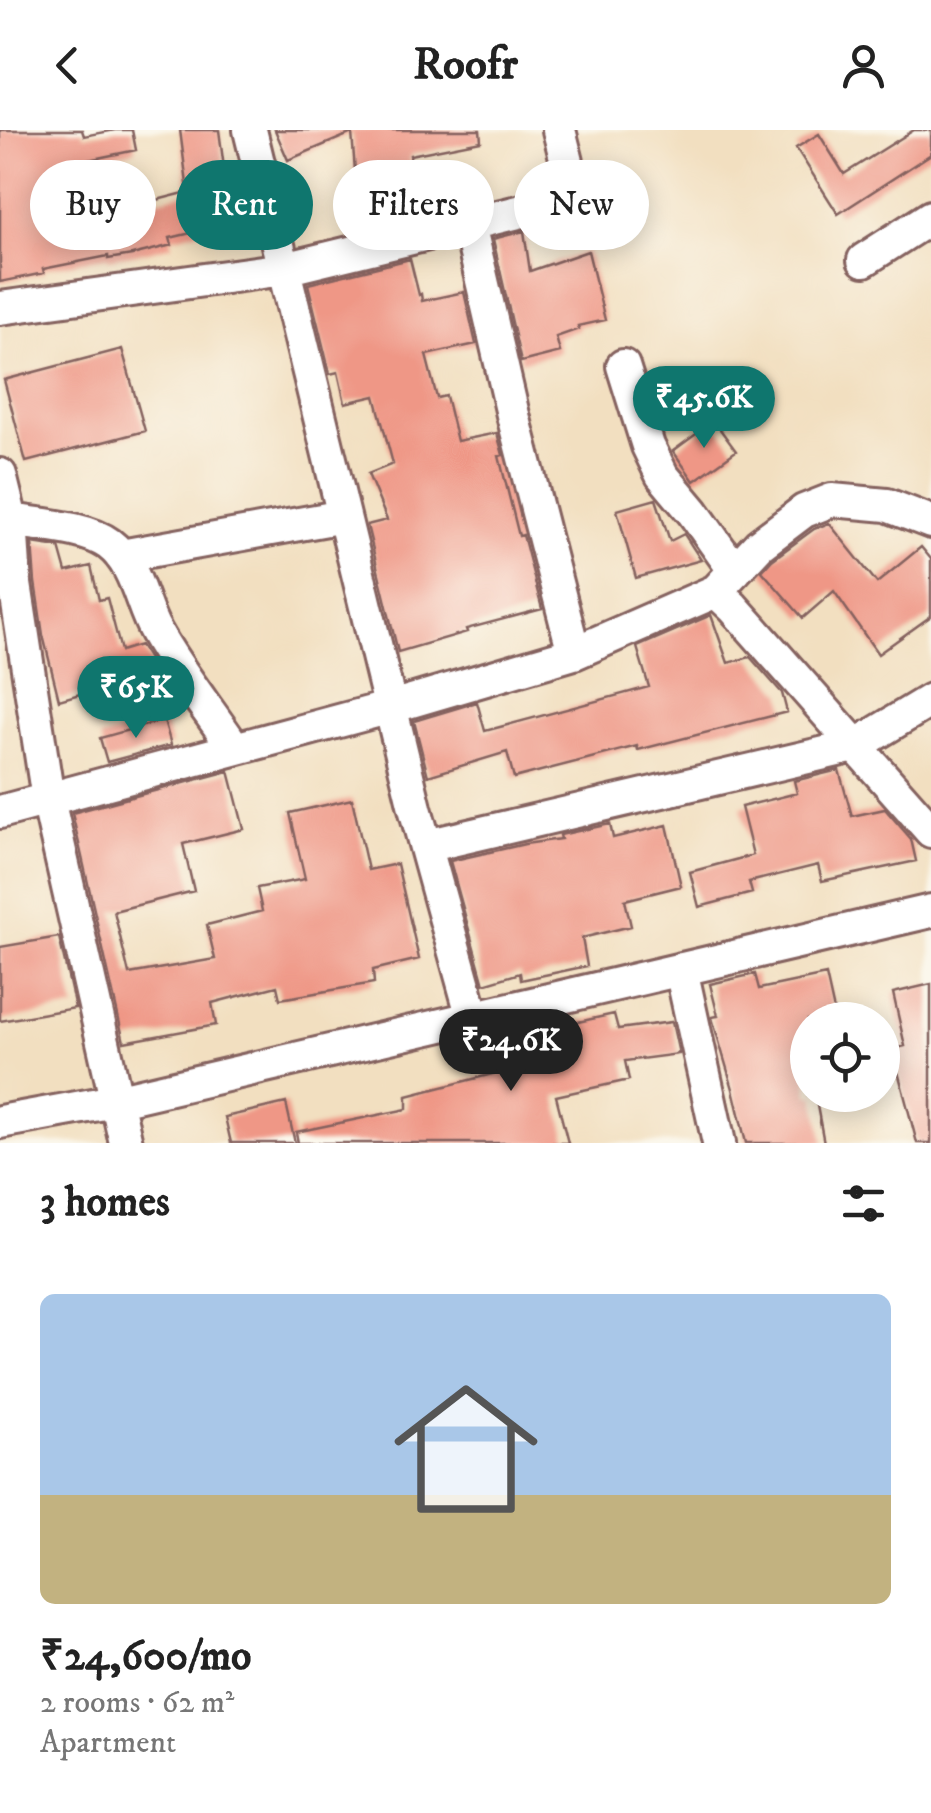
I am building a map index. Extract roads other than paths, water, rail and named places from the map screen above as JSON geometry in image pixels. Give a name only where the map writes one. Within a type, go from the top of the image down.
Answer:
[{"type":"street","points":[[250,130],[391,707],[473,1018]]},
{"type":"street","points":[[494,218],[576,198],[559,130]]},
{"type":"street","points":[[864,260],[931,216]]},
{"type":"street","points":[[0,308],[284,268],[360,250]]},
{"type":"street","points":[[475,250],[574,654]]},
{"type":"street","points":[[622,366],[648,446],[662,475],[693,512],[726,581],[733,606],[931,832]]},
{"type":"street","points":[[0,475],[10,520],[15,584],[48,799],[126,1143]]},
{"type":"street","points":[[0,812],[574,654],[726,581],[759,545],[789,522],[832,500],[886,504],[931,522]]},
{"type":"street","points":[[121,556],[344,516]]},
{"type":"street","points":[[10,520],[82,532],[106,542],[121,556],[140,590],[155,630],[235,749]]},
{"type":"street","points":[[426,846],[855,746],[931,700]]},
{"type":"street","points":[[0,1122],[115,1102],[931,911]]},
{"type":"street","points":[[681,969],[718,1143]]}]
